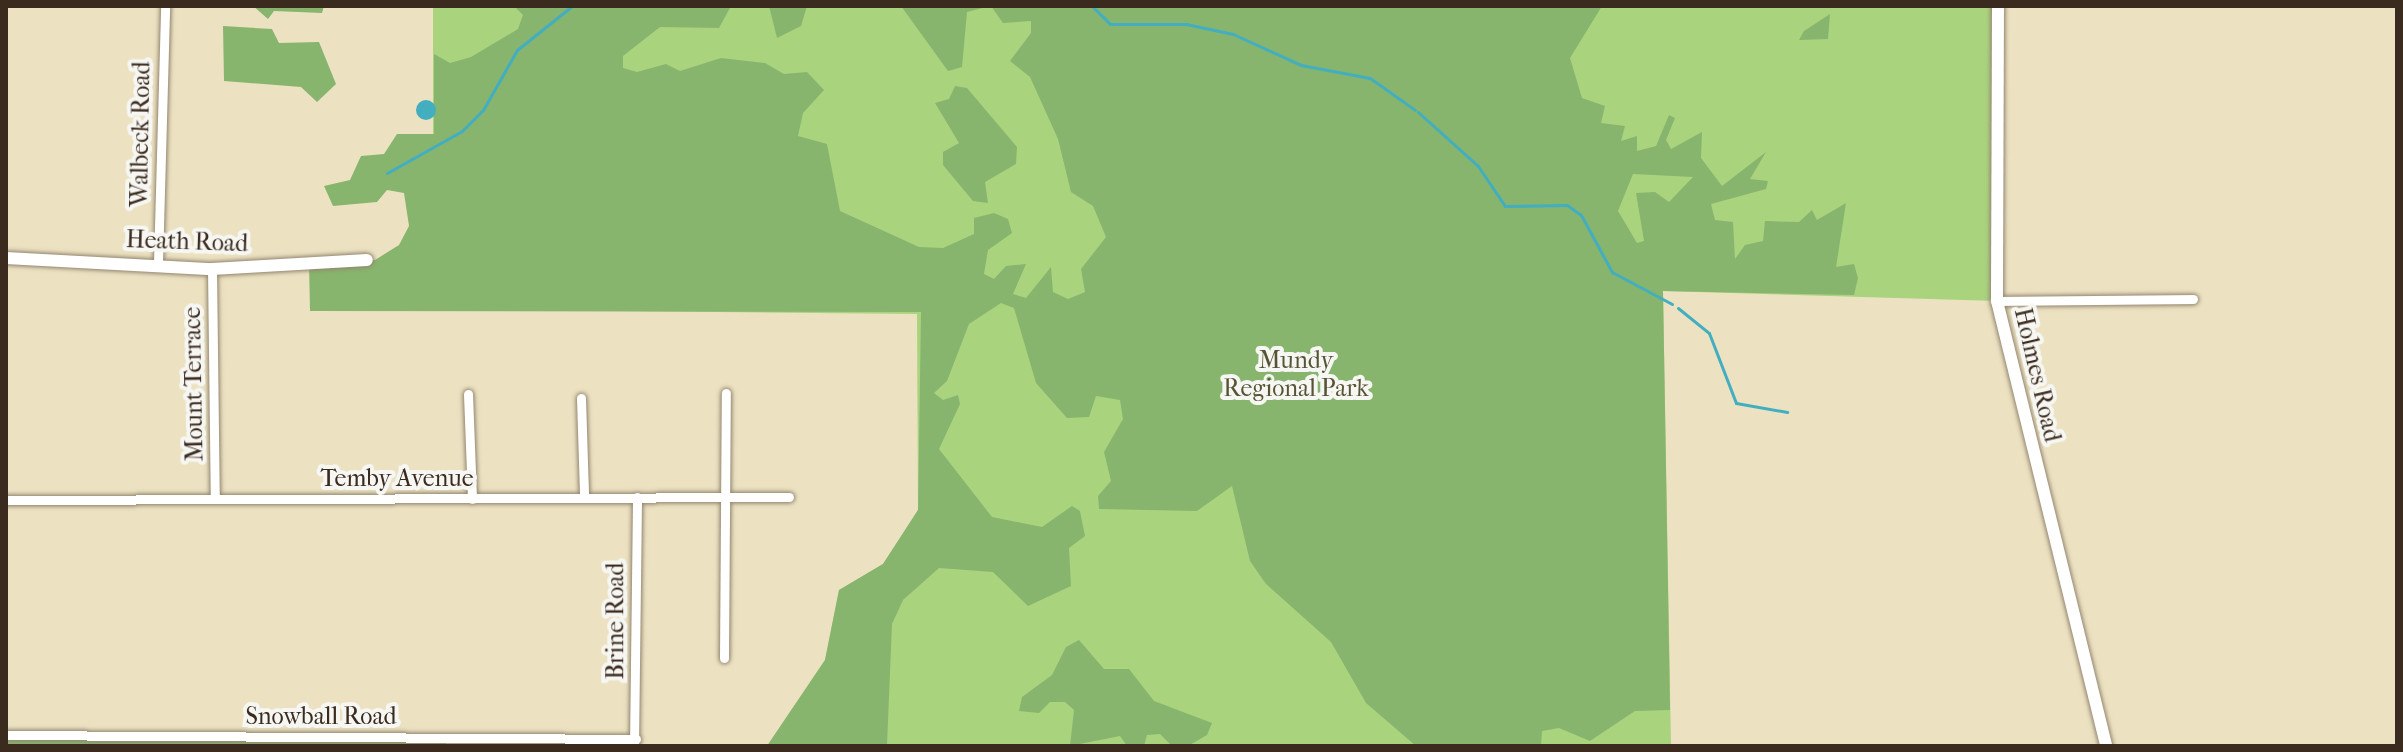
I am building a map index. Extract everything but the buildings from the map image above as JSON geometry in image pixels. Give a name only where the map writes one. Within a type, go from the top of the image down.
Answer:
[{"type":"street","name":"Walbeck Road","points":[[158,263],[165,6]]},
{"type":"street","name":"Holmes Road","points":[[1998,6],[1997,301],[2106,746]]},
{"type":"street","name":"Heath Road","points":[[6,258],[158,263],[212,269],[367,260]]},
{"type":"street","name":"Mount Terrace","points":[[212,269],[215,499]]},
{"type":"street","points":[[1997,301],[2193,299]]},
{"type":"street","points":[[724,658],[726,393]]},
{"type":"street","points":[[468,394],[472,499]]},
{"type":"street","points":[[581,398],[584,496]]},
{"type":"street","name":"Brine Road","points":[[635,742],[637,497]]},
{"type":"street","name":"Temby Avenue","points":[[6,500],[789,497]]},
{"type":"street","name":"Snowball Road","points":[[6,735],[635,742]]},
{"type":"green space","points":[[253,6],[324,6],[322,13],[274,11],[268,19]]},
{"type":"green space","name":"Mundy Regional Park","points":[[433,6],[1998,6],[1997,301],[1663,291],[1671,746],[767,746],[825,660],[839,590],[883,564],[918,510],[917,314],[433,309]]},
{"type":"green space","name":"Mundy Regional Park","points":[[514,6],[731,6],[719,28],[660,27],[623,56],[623,68],[637,72],[666,64],[680,71],[721,58],[765,63],[784,74],[807,72],[824,90],[803,113],[798,136],[827,144],[840,211],[919,247],[943,248],[974,234],[974,218],[994,213],[1008,219],[1012,233],[988,250],[984,274],[994,279],[1006,266],[1026,264],[1013,294],[1026,298],[1051,267],[1053,292],[1068,299],[1085,292],[1081,269],[1106,237],[1093,206],[1071,192],[1058,139],[1030,77],[1010,61],[1031,33],[1031,21],[1003,23],[991,6],[1602,6],[1570,58],[1582,98],[1605,106],[1601,123],[1625,126],[1621,141],[1637,136],[1637,151],[1656,146],[1669,115],[1675,118],[1666,140],[1671,149],[1702,132],[1701,158],[1722,186],[1766,152],[1750,179],[1768,181],[1766,189],[1711,204],[1715,220],[1733,222],[1735,259],[1745,245],[1763,241],[1765,221],[1799,222],[1812,210],[1817,220],[1846,203],[1836,267],[1854,264],[1858,278],[1854,295],[1663,291],[1670,710],[1635,711],[1590,741],[1559,728],[1542,731],[1541,746],[1416,746],[1366,703],[1331,642],[1266,584],[1250,561],[1232,486],[1197,511],[1099,509],[1098,496],[1111,481],[1104,452],[1123,419],[1120,400],[1096,396],[1089,417],[1067,418],[1036,383],[1014,308],[1001,303],[969,324],[947,381],[934,393],[943,400],[958,395],[960,404],[939,449],[992,517],[1042,527],[1072,506],[1080,511],[1085,536],[1069,548],[1071,586],[1028,606],[993,572],[939,568],[903,600],[892,624],[887,746],[767,746],[825,660],[839,590],[883,564],[918,510],[921,312],[310,311],[309,263],[375,260],[399,245],[409,226],[404,193],[387,190],[377,202],[333,206],[324,186],[350,180],[361,156],[384,154],[397,134],[434,134],[434,54],[450,63],[471,57],[518,29],[523,15]],"holes":[[[1633,174],[1693,177],[1669,202],[1655,192],[1636,193],[1644,241],[1637,243],[1618,211]]]},
{"type":"green space","points":[[769,6],[807,6],[801,26],[777,38]]},
{"type":"green space","points":[[901,6],[990,6],[967,12],[962,67],[948,71]]},
{"type":"green space","points":[[1830,14],[1828,39],[1799,40],[1804,31]]},
{"type":"green space","points":[[223,26],[272,29],[279,43],[319,42],[336,84],[317,102],[301,87],[224,81]]},
{"type":"green space","points":[[955,86],[967,88],[1017,147],[1016,164],[985,182],[988,203],[973,201],[943,165],[943,152],[959,143],[935,103],[949,99]]},
{"type":"green space","points":[[1079,640],[1104,669],[1129,669],[1154,701],[1212,723],[1207,735],[1188,746],[1172,746],[1160,734],[1147,735],[1144,746],[1127,746],[1120,736],[1070,746],[1074,710],[1065,702],[1050,702],[1039,713],[1019,711],[1022,697],[1052,675],[1066,647]]},
{"type":"green space","points":[[6,735],[446,738],[446,746],[6,746]]},
{"type":"water","points":[[426,100],[433,103],[436,110],[433,117],[426,120],[419,117],[416,110],[419,103]]},
{"type":"waterway","points":[[387,173],[462,131],[483,110],[517,50],[572,6]]},
{"type":"waterway","points":[[1092,6],[1110,24],[1186,24],[1233,34],[1301,65],[1370,78],[1415,110]]},
{"type":"waterway","points":[[1418,112],[1478,166],[1505,206],[1567,205],[1581,215],[1612,272],[1672,304]]},
{"type":"waterway","points":[[1678,308],[1709,333],[1736,403],[1787,412]]}]
